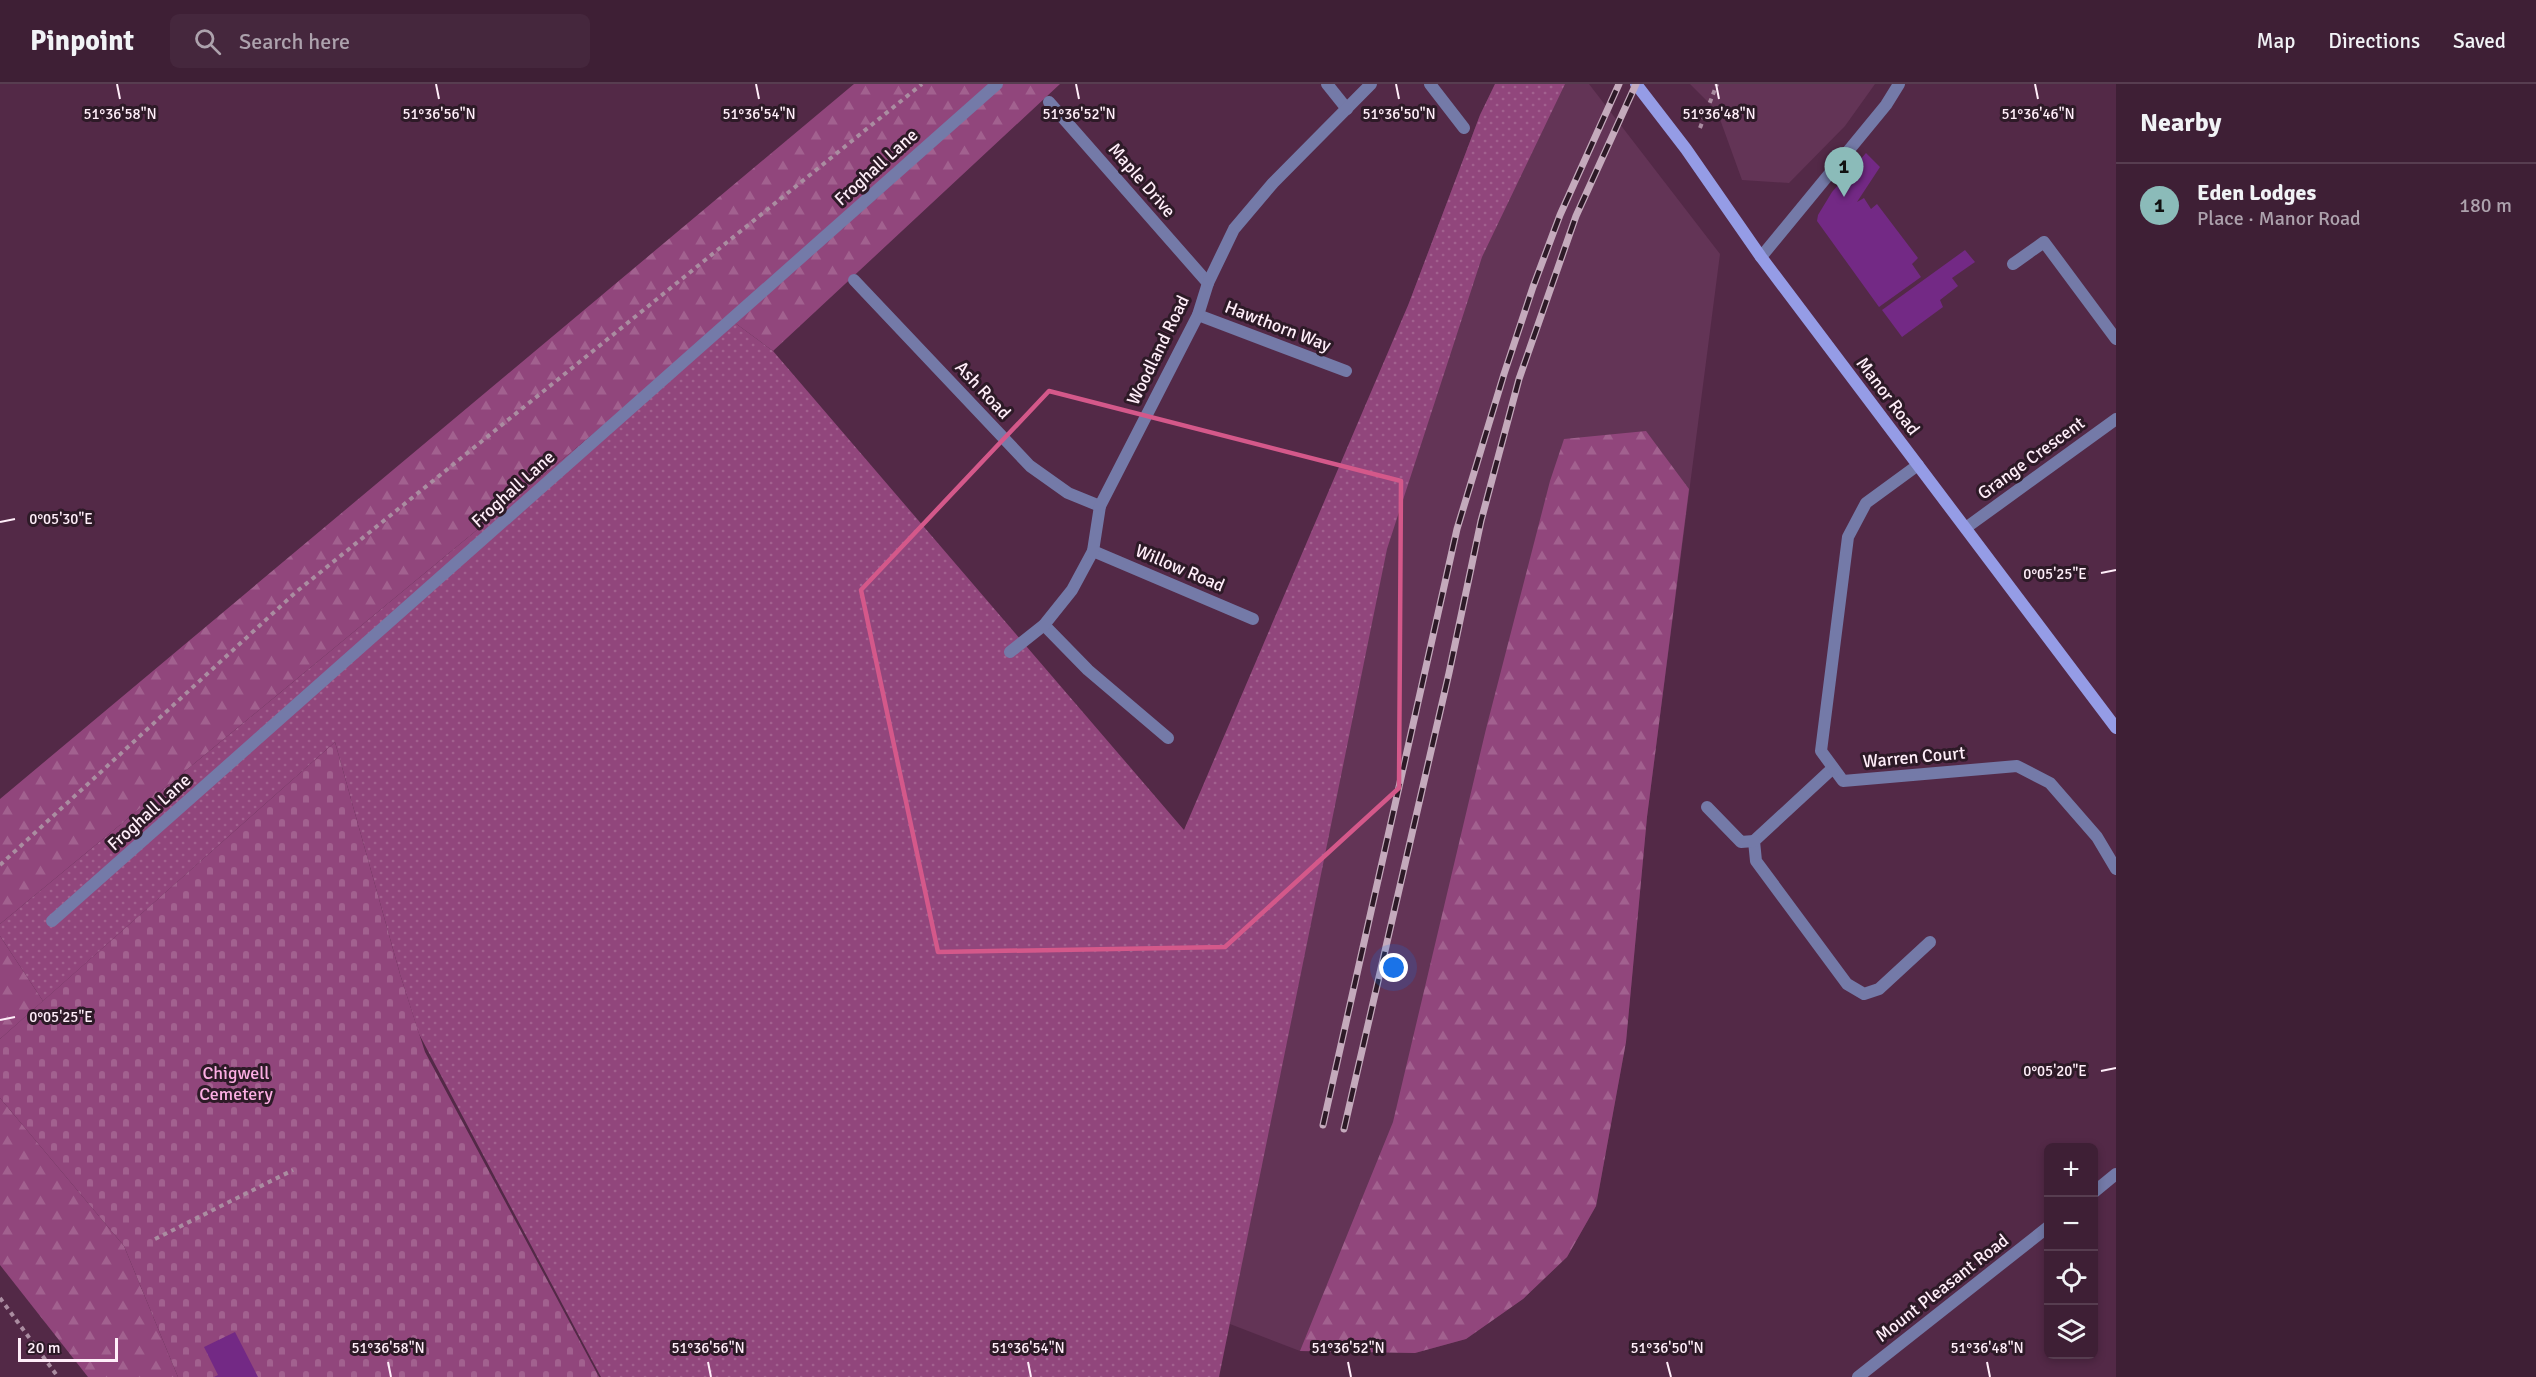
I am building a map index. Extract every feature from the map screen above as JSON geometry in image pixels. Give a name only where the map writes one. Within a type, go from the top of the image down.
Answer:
[{"type":"main road","name":"Manor Road","points":[[1636,84],[1669,126],[1761,257],[2116,728]]},
{"type":"street","name":"Froghall Lane","points":[[52,921],[997,84]]},
{"type":"street","points":[[1327,84],[1347,109]]},
{"type":"street","name":"Woodland Road","points":[[1010,652],[1044,625],[1072,590],[1093,551],[1100,506],[1198,315],[1208,283],[1234,229],[1274,183],[1371,84]]},
{"type":"street","points":[[1430,84],[1464,128]]},
{"type":"street","points":[[1761,257],[1886,105],[1899,84]]},
{"type":"street","name":"Maple Drive","points":[[1049,102],[1208,283]]},
{"type":"street","points":[[2013,264],[2044,242],[2116,339]]},
{"type":"street","name":"Ash Road","points":[[854,280],[1030,466],[1068,493],[1100,506]]},
{"type":"street","name":"Hawthorn Way","points":[[1198,315],[1346,371]]},
{"type":"street","name":"Grange Crescent","points":[[1966,527],[2116,418]]},
{"type":"street","points":[[1707,807],[1741,842],[1754,841],[1833,768],[1821,752],[1848,537],[1866,503],[1918,465]]},
{"type":"street","name":"Willow Road","points":[[1093,551],[1253,619]]},
{"type":"street","points":[[1044,625],[1088,670],[1167,738]]},
{"type":"street","name":"Warren Court","points":[[1833,768],[1843,781],[2017,766],[2050,783],[2097,837],[2116,869]]},
{"type":"street","points":[[1754,841],[1756,861],[1847,984],[1864,994],[1879,989],[1930,942]]},
{"type":"street","points":[[2098,1189],[2116,1174]]},
{"type":"street","name":"Mount Pleasant Road","points":[[1858,1377],[2044,1231]]},
{"type":"path","points":[[0,865],[296,592],[922,84]]},
{"type":"path","points":[[155,1239],[293,1170]]},
{"type":"path","points":[[0,1299],[58,1377]]},
{"type":"highlighted area","points":[[1049,391],[1401,481],[1399,788],[1225,947],[938,952],[861,590]]},
{"type":"shaded area","points":[[1495,84],[1589,84],[1720,254],[1647,817],[1626,1042],[1596,1206],[1567,1257],[1523,1299],[1466,1339],[1415,1353],[1300,1351],[1230,1324],[1153,1261],[1409,303],[1480,115]]},
{"type":"shaded area","points":[[1690,84],[1875,84],[1845,126],[1789,183],[1742,180],[1717,111]]},
{"type":"green space","points":[[854,84],[1060,84],[773,351],[731,320],[0,924],[0,799]]},
{"type":"green space","points":[[1495,84],[1565,84],[1482,257],[1387,549],[1219,1377],[601,1377],[419,1034],[335,742],[43,1001],[0,936],[0,924],[731,320],[773,351],[1184,830],[1409,303],[1480,115]]},
{"type":"green space","points":[[1646,431],[1689,489],[1647,817],[1626,1042],[1596,1206],[1567,1257],[1523,1299],[1466,1339],[1415,1353],[1300,1351],[1393,1122],[1486,729],[1550,481],[1564,439]]},
{"type":"green space","name":"Chigwell Cemetery","points":[[335,742],[400,974],[425,1052],[599,1377],[178,1377],[124,1246],[0,1098],[0,1039]]},
{"type":"green space","points":[[0,936],[43,1001],[0,1039]]},
{"type":"green space","points":[[0,1098],[124,1246],[178,1377],[88,1377],[0,1265]]},
{"type":"building","points":[[1866,153],[1880,167],[1857,202],[1864,198],[1871,209],[1877,204],[1918,258],[1912,264],[1921,277],[1879,307],[1817,221],[1818,215],[1832,192]]},
{"type":"building","points":[[1965,250],[1975,262],[1952,278],[1958,286],[1940,300],[1943,307],[1902,337],[1882,310]]},
{"type":"building","points":[[235,1332],[258,1377],[214,1377],[218,1375],[204,1347]]},
{"type":"railway","points":[[1323,1125],[1457,529],[1533,287],[1560,215],[1619,84]]},
{"type":"railway","points":[[1344,1129],[1449,673],[1481,521],[1519,379],[1576,216],[1636,84]]},
{"type":"place","name":"Eden Lodges","points":[[1844,197]]}]
